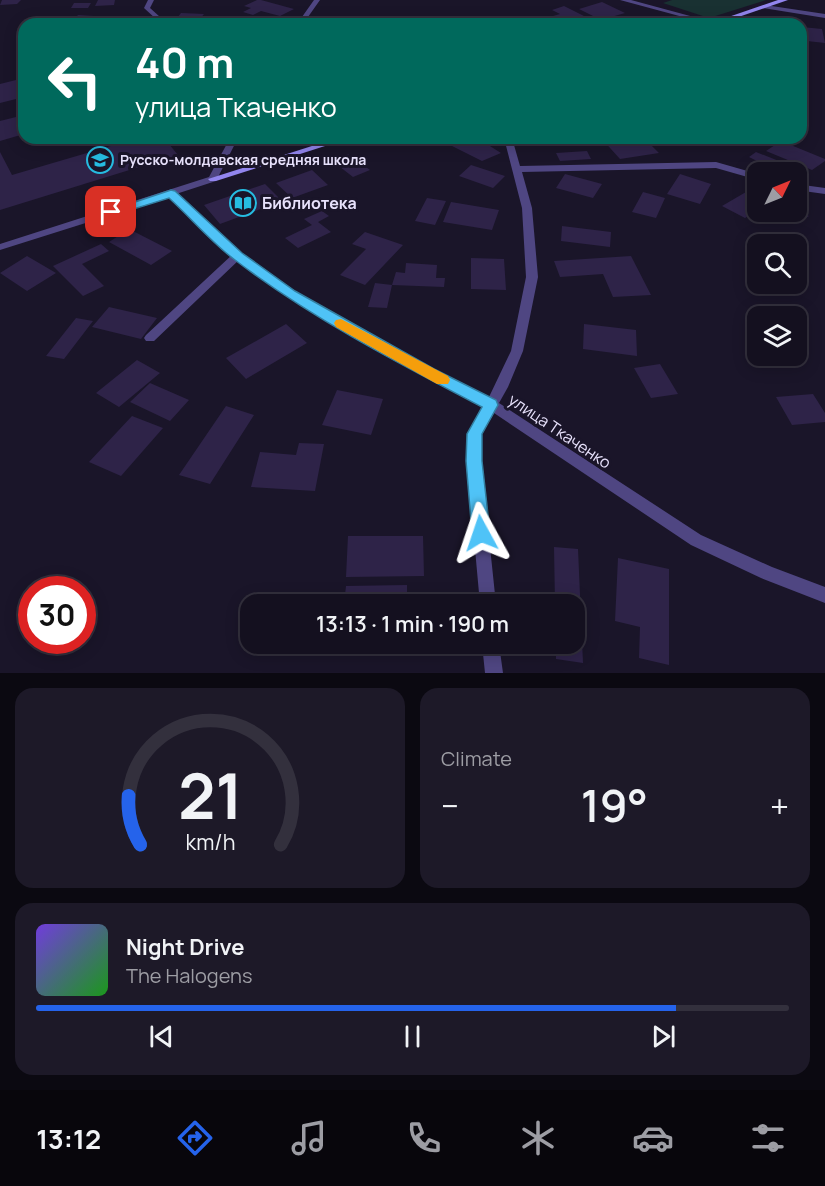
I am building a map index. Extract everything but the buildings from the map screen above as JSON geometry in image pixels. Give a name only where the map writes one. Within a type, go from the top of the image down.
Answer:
[{"type":"street","points":[[151,0],[147,8],[158,18]]},
{"type":"street","points":[[304,18],[316,0]]},
{"type":"street","points":[[623,0],[690,18]]},
{"type":"street","points":[[731,18],[785,0]]},
{"type":"street","points":[[765,7],[825,16]]},
{"type":"street","points":[[213,179],[231,144]]},
{"type":"street","points":[[0,247],[327,144]]},
{"type":"street","points":[[487,594],[474,461],[475,434],[502,387],[517,351],[532,277],[527,208],[510,144]]},
{"type":"street","points":[[516,169],[716,165],[747,174]]},
{"type":"street","points":[[807,189],[825,191]]},
{"type":"street","name":"улица Ткаченко","points":[[171,194],[237,256],[291,294],[491,405],[696,540],[767,573],[825,595]]},
{"type":"street","points":[[150,338],[237,256]]},
{"type":"street","points":[[492,654],[494,673]]},
{"type":"green space","points":[[672,0],[766,0],[709,18],[663,3]]},
{"type":"slow traffic","points":[[341,323],[442,380]]},
{"type":"place","name":"Русско-молдавская средняя школа","points":[[100,160]]},
{"type":"place","name":"Библиотека","points":[[243,203]]},
{"type":"route","points":[[111,212],[171,194],[237,256],[291,294],[429,373],[491,405],[475,434],[474,461],[481,533]]}]
